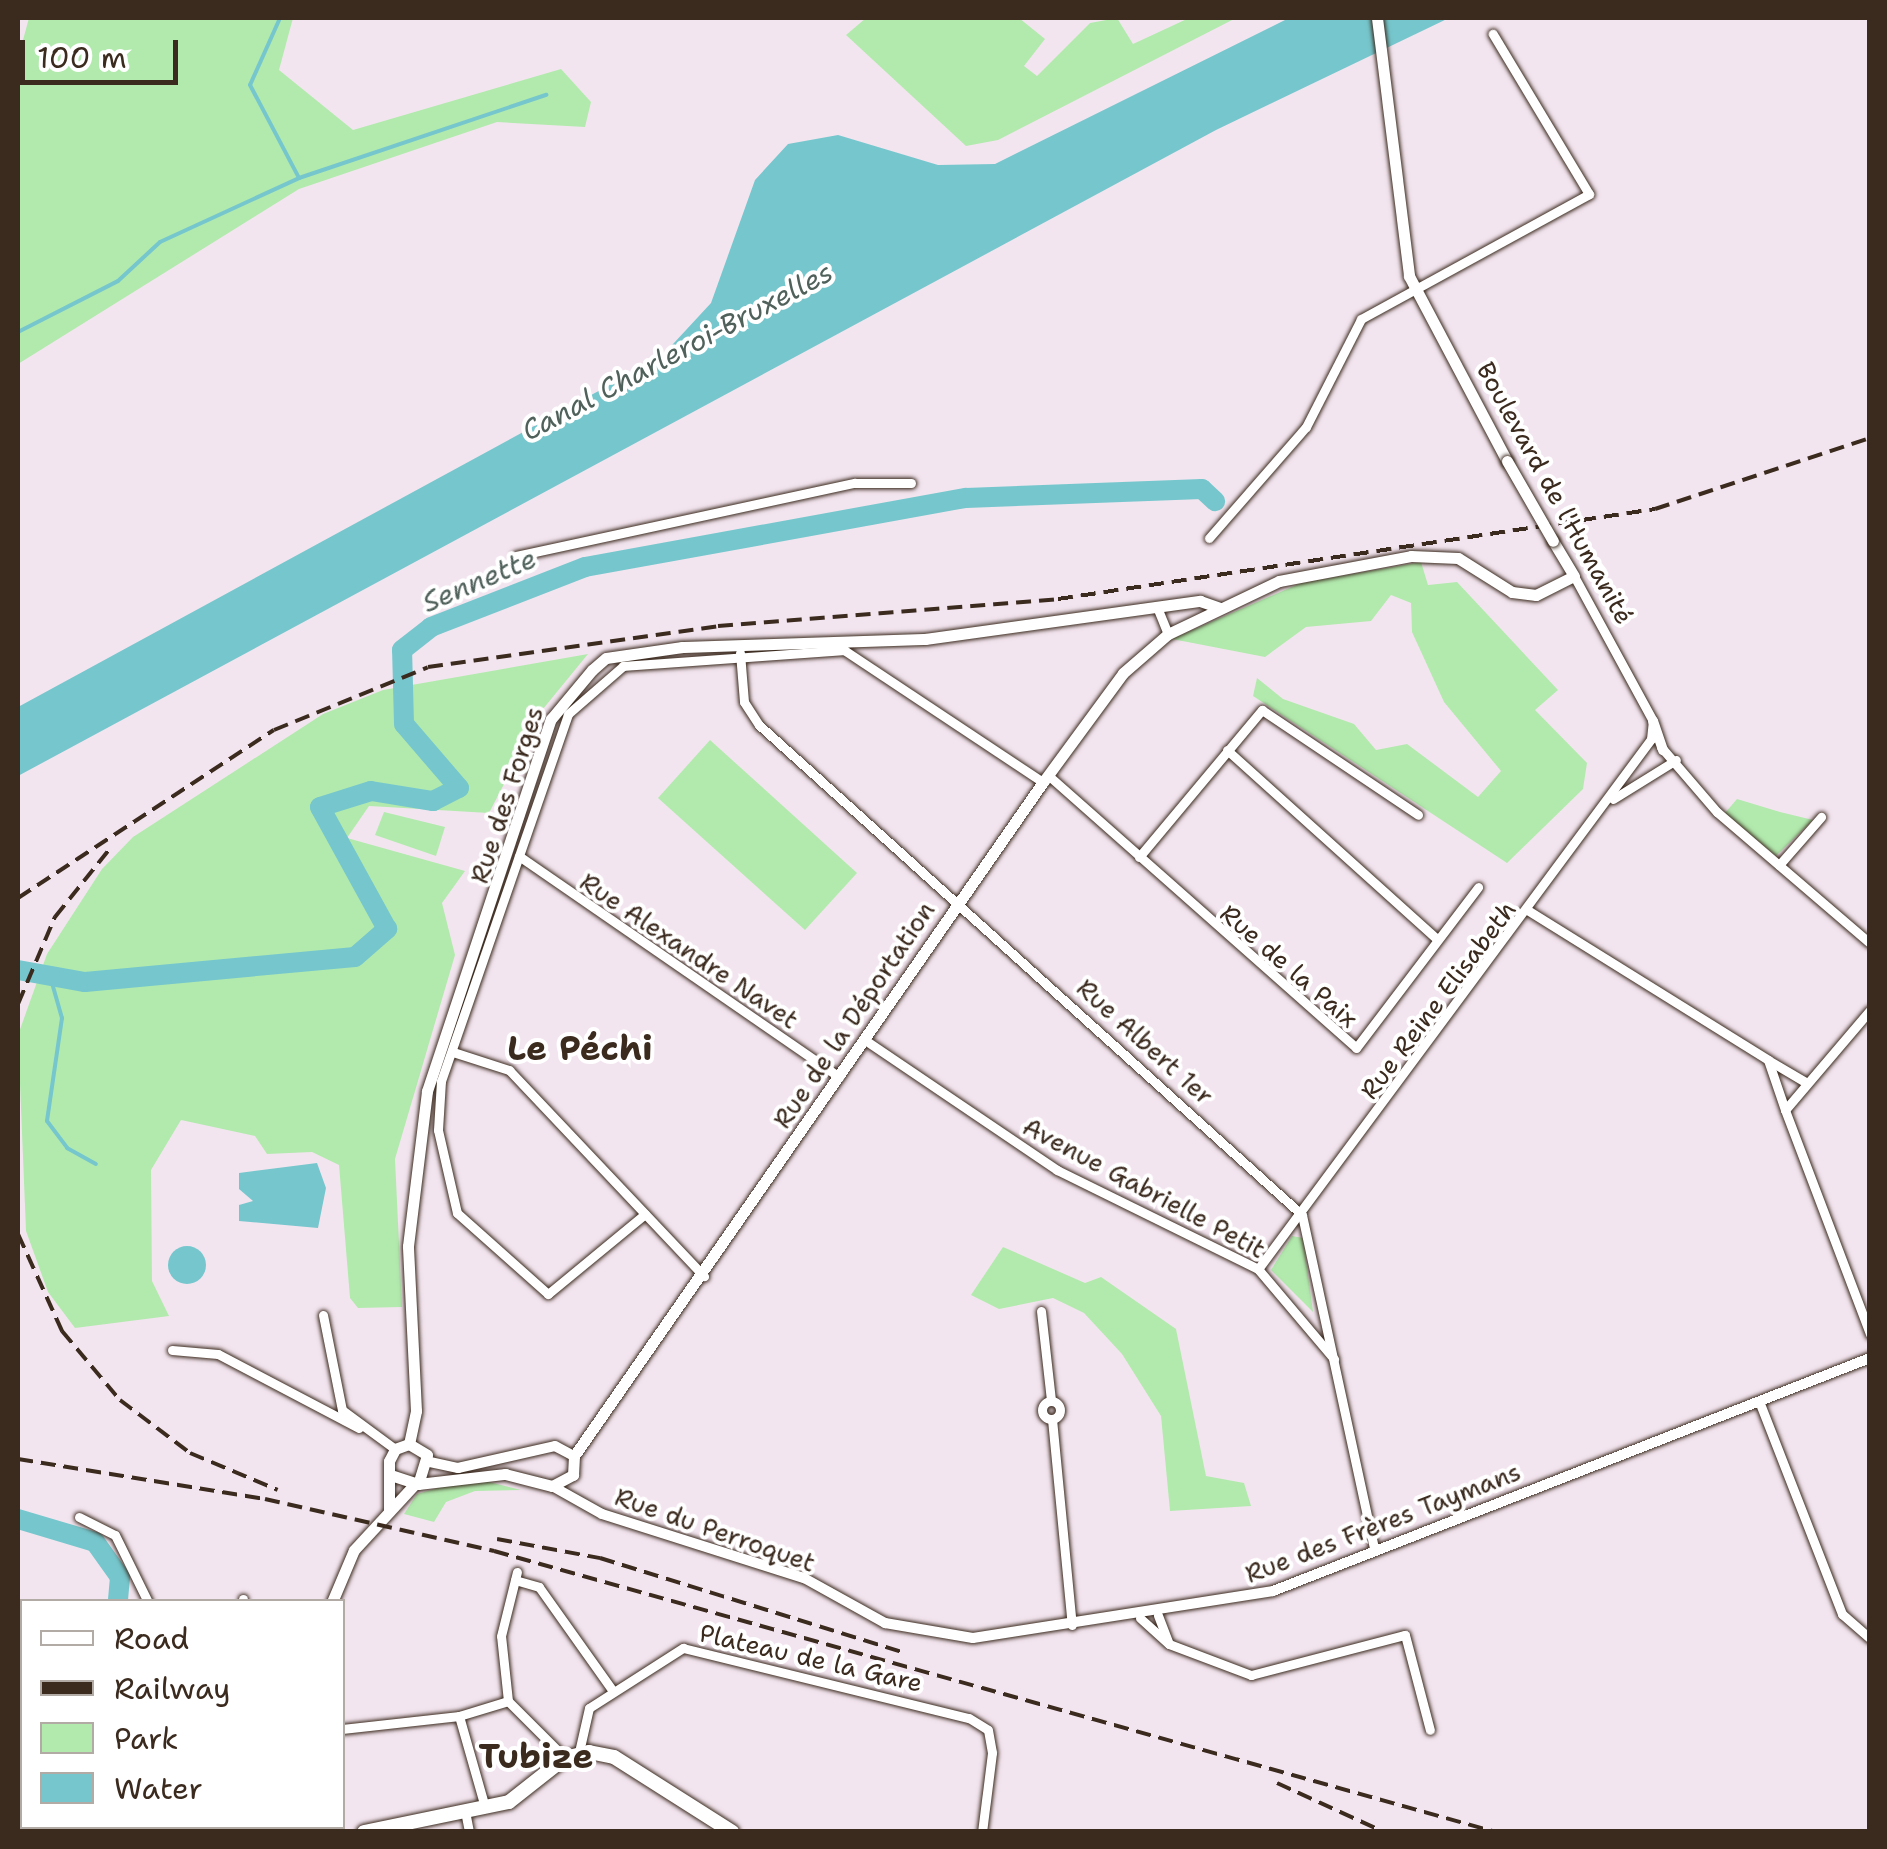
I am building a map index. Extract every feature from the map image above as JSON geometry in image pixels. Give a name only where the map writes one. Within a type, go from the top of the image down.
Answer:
[{"type":"main road","name":"Boulevard de l'Humanité","points":[[1377,18],[1414,288],[1574,576]]},
{"type":"main road","name":"Rue de la Déportation","points":[[574,1456],[704,1276],[958,903],[1123,673],[1168,634],[1279,580],[1411,556],[1458,558],[1522,596],[1574,576]]},
{"type":"main road","name":"Rue des Forges","points":[[409,1444],[416,1411],[408,1246],[427,1091],[552,720],[592,670],[606,658],[682,646],[976,634],[1188,603],[1220,608]]},
{"type":"main road","points":[[333,1599],[354,1550],[416,1485],[430,1462],[409,1444],[394,1449],[389,1509]]},
{"type":"main road","points":[[391,1475],[416,1485],[505,1474],[552,1486],[573,1475],[574,1456]]},
{"type":"main road","points":[[364,1832],[418,1826],[523,1797],[572,1755],[614,1757],[732,1832]]},
{"type":"street","points":[[1210,538],[1297,440],[1361,320],[1589,194],[1493,34]]},
{"type":"street","points":[[516,556],[854,482],[911,483]]},
{"type":"street","name":"Boulevard de l'Humanité","points":[[1574,576],[1654,721],[1664,750]]},
{"type":"street","points":[[1157,607],[1168,634]]},
{"type":"street","name":"Rue des Forges","points":[[644,1214],[560,1289],[542,1291],[457,1213],[438,1130],[441,1080],[568,714],[610,671],[740,652],[844,650],[862,639]]},
{"type":"street","points":[[844,650],[1046,779]]},
{"type":"street","name":"Rue Albert 1er","points":[[740,652],[744,702],[759,725],[1302,1215]]},
{"type":"street","points":[[1138,857],[1256,712],[1270,712],[1418,816]]},
{"type":"street","points":[[1654,721],[1651,739],[1676,760],[1717,812],[1870,943]]},
{"type":"street","name":"Rue Reine Elisabeth","points":[[1258,1270],[1529,911],[1651,739]]},
{"type":"street","points":[[1227,750],[1437,940]]},
{"type":"street","name":"Rue Reine Elisabeth","points":[[1603,806],[1676,760]]},
{"type":"street","name":"Rue de la Paix","points":[[1046,779],[1356,1048],[1478,888]]},
{"type":"street","points":[[1779,865],[1821,817]]},
{"type":"street","name":"Rue Alexandre Navet","points":[[518,856],[839,1077]]},
{"type":"street","points":[[1529,911],[1807,1083]]},
{"type":"street","points":[[1785,1110],[1870,1010]]},
{"type":"street","name":"Avenue Gabrielle Petit","points":[[864,1040],[1056,1170],[1258,1270],[1334,1359]]},
{"type":"street","points":[[453,1052],[509,1070],[704,1276]]},
{"type":"street","points":[[1768,1060],[1870,1334]]},
{"type":"street","name":"Rue des Forges","points":[[427,1091],[441,1080]]},
{"type":"street","points":[[1302,1215],[1374,1548]]},
{"type":"street","points":[[1042,1311],[1051,1400],[1041,1409],[1052,1419],[1072,1625]]},
{"type":"street","points":[[323,1315],[342,1410],[360,1428]]},
{"type":"street","points":[[172,1350],[218,1354],[394,1449]]},
{"type":"street","name":"Rue des Frères Taymans","points":[[836,1598],[884,1624],[944,1638],[1140,1618],[1273,1591],[1374,1548],[1870,1358]]},
{"type":"street","points":[[1759,1401],[1842,1614],[1870,1638]]},
{"type":"street","points":[[430,1462],[458,1468],[556,1446],[574,1456]]},
{"type":"street","name":"Rue du Perroquet","points":[[573,1475],[580,1501]]},
{"type":"street","name":"Rue du Perroquet","points":[[552,1486],[580,1501],[804,1578],[836,1598]]},
{"type":"street","points":[[78,1517],[115,1535],[147,1599]]},
{"type":"street","points":[[572,1755],[508,1702],[501,1636],[516,1576],[539,1587],[612,1691]]},
{"type":"street","points":[[1158,1615],[1169,1644]]},
{"type":"street","points":[[1140,1618],[1169,1644],[1252,1675],[1405,1635],[1430,1730]]},
{"type":"street","name":"Plateau de la Gare","points":[[572,1755],[581,1716],[612,1691],[683,1648],[969,1718],[988,1730],[992,1753],[982,1832]]},
{"type":"street","points":[[345,1729],[459,1716],[508,1702]]},
{"type":"street","points":[[459,1716],[485,1807]]},
{"type":"street","points":[[465,1811],[469,1832]]},
{"type":"green space","points":[[29,18],[293,18],[279,70],[353,130],[561,69],[591,102],[585,127],[497,122],[299,189],[18,364],[18,58]]},
{"type":"green space","points":[[866,18],[1019,18],[1045,39],[1024,66],[1037,76],[1090,23],[1117,18],[1133,44],[1189,18],[1236,18],[998,140],[966,146],[846,35]]},
{"type":"green space","points":[[1421,562],[1428,585],[1457,582],[1558,690],[1535,710],[1587,763],[1583,789],[1507,863],[1253,696],[1257,678],[1283,699],[1354,724],[1376,750],[1407,744],[1478,797],[1501,771],[1444,702],[1412,632],[1411,603],[1391,595],[1371,621],[1306,627],[1265,657],[1172,639],[1301,583]]},
{"type":"green space","points":[[588,654],[543,709],[489,813],[369,806],[347,838],[465,871],[442,903],[455,955],[395,1159],[402,1307],[358,1308],[350,1298],[339,1165],[312,1152],[267,1154],[255,1136],[181,1120],[151,1170],[152,1281],[169,1316],[75,1328],[48,1292],[26,1231],[18,1035],[47,954],[102,869],[133,837],[323,714],[383,690]]},
{"type":"green space","points":[[710,740],[857,873],[805,930],[658,798]]},
{"type":"green space","points":[[1737,799],[1813,820],[1776,856],[1725,813]]},
{"type":"green space","points":[[384,812],[445,827],[436,856],[375,835]]},
{"type":"green space","points":[[1292,1236],[1303,1238],[1313,1312],[1271,1270]]},
{"type":"green space","points":[[1003,1247],[1085,1283],[1101,1277],[1176,1329],[1206,1476],[1244,1483],[1251,1506],[1170,1511],[1161,1416],[1122,1354],[1084,1313],[1053,1298],[999,1309],[971,1295]]},
{"type":"green space","points":[[473,1478],[521,1490],[475,1491],[446,1502],[434,1522],[404,1514],[417,1494]]},
{"type":"water","name":"Canal Charleroi-Bruxelles","points":[[1289,18],[1449,18],[1216,130],[18,776],[18,707],[661,357],[711,303],[755,180],[788,144],[838,135],[938,165],[995,164]]},
{"type":"water","points":[[317,1163],[326,1188],[318,1228],[239,1221],[239,1205],[253,1201],[239,1189],[239,1173]]},
{"type":"water","points":[[187,1246],[200,1252],[206,1265],[200,1278],[187,1284],[174,1278],[168,1265],[174,1252]]},
{"type":"waterway","points":[[280,18],[250,85],[299,178]]},
{"type":"waterway","points":[[18,332],[118,281],[160,242],[299,178],[546,95]]},
{"type":"waterway","name":"Sennette","points":[[18,970],[85,982],[355,957],[387,929],[320,807],[371,791],[433,801],[459,788],[404,724],[402,650],[431,627],[585,567],[966,498],[1202,489],[1215,501]]},
{"type":"waterway","points":[[50,976],[62,1018],[47,1121],[67,1148],[96,1164]]},
{"type":"waterway","points":[[18,1519],[95,1542],[120,1577],[118,1599]]},
{"type":"railway","points":[[18,898],[274,730],[428,667],[718,626],[1058,599],[1655,509],[1870,438]]},
{"type":"railway","points":[[18,1004],[55,917],[112,846]]},
{"type":"railway","points":[[18,1234],[62,1331],[120,1400],[190,1453],[278,1490]]},
{"type":"railway","points":[[18,1459],[265,1499],[494,1551],[1496,1832]]},
{"type":"railway","points":[[497,1539],[600,1558],[901,1652]]},
{"type":"railway","points":[[1277,1783],[1384,1832]]},
{"type":"district","name":"Le Péchi","points":[[580,1048]]},
{"type":"district","name":"Tubize","points":[[536,1756]]}]
